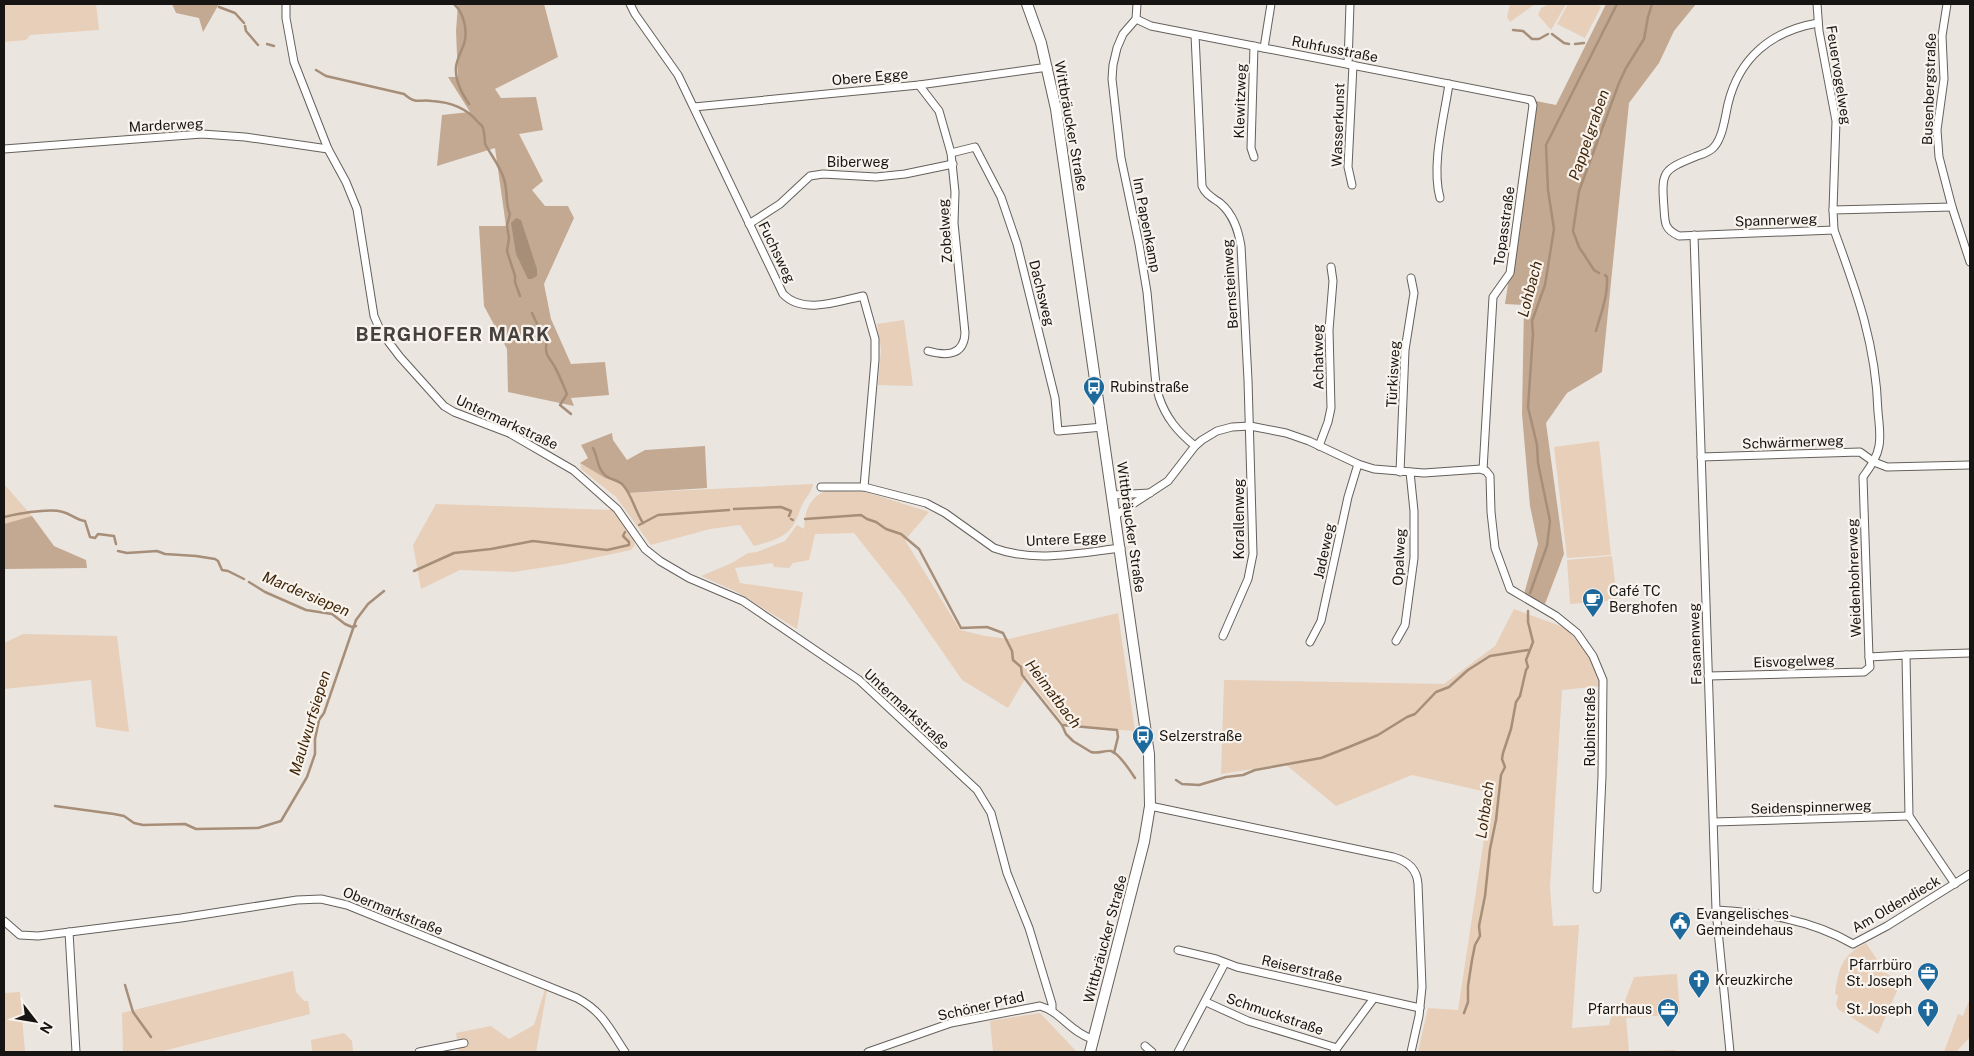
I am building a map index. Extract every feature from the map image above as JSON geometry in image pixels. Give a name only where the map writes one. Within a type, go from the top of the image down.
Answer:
[{"type":"main road","name":"Wittbräucker Straße","points":[[1027,4],[1048,67],[1058,119],[1116,515],[1151,778],[1150,806],[1140,860],[1090,1052]]},
{"type":"street","name":"Untermarkstraße","points":[[286,4],[286,18],[294,62],[328,149],[346,182],[356,209],[376,324],[400,357],[437,400],[454,412],[509,434],[573,470],[588,481],[617,509],[646,549],[660,561],[689,578],[743,601],[859,680],[978,790],[991,812],[1003,860],[1029,928],[1052,1004],[1052,1010]]},
{"type":"street","name":"Fuchsweg","points":[[630,4],[678,75],[783,294],[791,301],[801,305],[826,304],[863,296],[867,304],[875,339],[875,360],[864,486]]},
{"type":"street","points":[[1136,19],[1137,4]]},
{"type":"street","points":[[1264,48],[1271,4]]},
{"type":"street","name":"Wasserkunst","points":[[1350,4],[1351,65],[1348,167],[1352,185]]},
{"type":"street","name":"Feuervogelweg","points":[[1818,4],[1818,23],[1836,121],[1834,210]]},
{"type":"street","name":"Busenbergstraße","points":[[1947,4],[1942,36],[1944,79],[1937,130],[1939,157],[1952,207],[1970,262]]},
{"type":"street","name":"Ruhfusstraße","points":[[1136,19],[1152,26],[1195,35],[1531,100]]},
{"type":"street","name":"Im Papenkamp","points":[[1136,19],[1123,34],[1113,65],[1112,79],[1118,138],[1145,279],[1159,397],[1172,426],[1194,446]]},
{"type":"street","name":"Spannerweg","points":[[1818,23],[1788,31],[1773,38],[1754,54],[1739,72],[1732,87],[1720,137],[1714,147],[1705,153],[1670,167],[1664,175],[1665,224],[1669,232],[1678,236],[1834,230],[1834,210],[1952,207]]},
{"type":"street","name":"Bernsteinweg","points":[[1195,35],[1202,186],[1230,214],[1238,229],[1241,246],[1250,426]]},
{"type":"street","name":"Klewitzweg","points":[[1254,46],[1252,148],[1254,157]]},
{"type":"street","name":"Obere Egge","points":[[694,107],[919,85],[1048,67]]},
{"type":"street","points":[[1440,198],[1436,186],[1438,157],[1449,84]]},
{"type":"street","name":"Zobelweg","points":[[919,85],[939,111],[953,164],[955,192],[954,223],[960,270],[964,339],[961,347],[951,353],[942,354],[928,351]]},
{"type":"street","name":"Topasstraße","points":[[1484,470],[1493,297],[1510,273],[1533,105],[1531,100]]},
{"type":"street","name":"Marderweg","points":[[4,148],[202,134],[245,137],[328,149]]},
{"type":"street","name":"Dachsweg","points":[[950,153],[975,147],[1006,210],[1022,261],[1055,398],[1058,431],[1103,427]]},
{"type":"street","name":"Biberweg","points":[[749,224],[780,204],[810,176],[823,174],[858,177],[884,176],[905,174],[953,164]]},
{"type":"street","name":"Weidenbohrerweg","points":[[1834,230],[1856,292],[1871,344],[1878,396],[1880,446],[1874,462],[1863,477],[1870,657],[1906,655]]},
{"type":"street","name":"Fasanenweg","points":[[1694,235],[1716,910],[1730,1052]]},
{"type":"street","name":"Achatweg","points":[[1319,446],[1331,408],[1329,323],[1334,281],[1331,267]]},
{"type":"street","name":"Türkisweg","points":[[1400,472],[1406,350],[1414,292],[1410,278]]},
{"type":"street","points":[[1116,515],[1153,492],[1171,478],[1194,446],[1209,435],[1225,428],[1250,426],[1286,434],[1319,446],[1358,464],[1374,468],[1400,472],[1484,470]]},
{"type":"street","name":"Korallenweg","points":[[1223,636],[1245,589],[1252,562],[1250,426]]},
{"type":"street","name":"Schwärmerweg","points":[[1701,457],[1860,452],[1874,462],[1887,467],[1970,465]]},
{"type":"street","name":"Jadeweg","points":[[1310,642],[1321,621],[1348,497],[1358,464]]},
{"type":"street","name":"Rubinstraße","points":[[1484,470],[1490,476],[1490,512],[1495,548],[1510,589],[1556,616],[1577,633],[1593,656],[1602,680],[1602,776],[1597,889]]},
{"type":"street","name":"Opalweg","points":[[1396,641],[1405,625],[1414,558],[1414,511],[1410,472]]},
{"type":"street","name":"Untere Egge","points":[[820,487],[864,486],[932,506],[945,513],[974,536],[1002,551],[1024,555],[1045,555],[1120,548]]},
{"type":"street","points":[[1113,495],[1153,492]]},
{"type":"street","points":[[1955,884],[1909,816],[1906,655],[1970,653]]},
{"type":"street","name":"Eisvogelweg","points":[[1708,676],[1864,672],[1870,667],[1870,657]]},
{"type":"street","points":[[1150,806],[1400,858],[1408,863],[1415,872],[1418,884],[1422,987],[1420,1008],[1411,1052]]},
{"type":"street","name":"Seidenspinnerweg","points":[[1714,822],[1909,816]]},
{"type":"street","name":"Am Oldendieck","points":[[1716,910],[1752,912],[1787,918],[1822,929],[1853,944],[1970,874]]},
{"type":"street","name":"Obermarkstraße","points":[[4,921],[16,934],[25,936],[69,932],[297,900],[330,900],[347,905],[593,1006],[625,1052]]},
{"type":"street","points":[[69,932],[76,1052]]},
{"type":"street","name":"Reiserstraße","points":[[1178,950],[1243,968],[1420,1008]]},
{"type":"street","points":[[1178,1052],[1206,1002],[1225,962]]},
{"type":"street","points":[[1336,1050],[1374,998]]},
{"type":"street","name":"Schmuckstraße","points":[[1206,1002],[1241,1018],[1336,1050]]},
{"type":"street","name":"Schöner Pfad","points":[[868,1052],[951,1023],[1040,1006],[1052,1010]]},
{"type":"street","points":[[1052,1010],[1074,1030],[1092,1039]]},
{"type":"street","points":[[418,1052],[464,1043]]},
{"type":"street","points":[[1145,1046],[1152,1052]]},
{"type":"shaded area","points":[[4,4],[96,4],[99,30],[30,35],[26,40],[4,42]]},
{"type":"shaded area","points":[[172,4],[219,4],[203,32],[199,18],[176,13]]},
{"type":"shaded area","points":[[458,4],[544,4],[558,57],[495,89],[501,98],[536,97],[543,130],[519,134],[543,181],[532,190],[545,206],[568,206],[574,218],[544,284],[551,319],[571,364],[605,362],[609,395],[571,398],[574,406],[508,392],[507,349],[484,306],[479,226],[506,226],[495,148],[437,166],[442,115],[470,112],[448,77],[458,77],[456,31]]},
{"type":"shaded area","points":[[1510,4],[1535,4],[1510,22],[1507,17]]},
{"type":"shaded area","points":[[1549,4],[1566,4],[1551,30],[1538,15],[1541,8]]},
{"type":"shaded area","points":[[1568,4],[1597,4],[1601,7],[1585,38],[1557,24]]},
{"type":"shaded area","points":[[1606,4],[1696,4],[1674,31],[1659,63],[1629,103],[1602,372],[1567,393],[1546,423],[1564,554],[1545,604],[1524,594],[1538,544],[1530,506],[1522,414],[1524,305],[1505,304],[1536,101],[1556,105]]},
{"type":"shaded area","points":[[516,218],[521,220],[537,269],[537,276],[532,279],[528,279],[516,254],[511,223]]},
{"type":"shaded area","points":[[904,320],[913,386],[878,385],[881,350],[877,324]]},
{"type":"shaded area","points":[[612,433],[613,440],[627,460],[645,450],[705,446],[707,488],[628,493],[619,482],[605,478],[580,463],[588,458],[581,445]]},
{"type":"shaded area","points":[[1599,441],[1611,555],[1567,558],[1554,447]]},
{"type":"shaded area","points":[[580,463],[605,478],[620,482],[628,493],[813,484],[797,519],[789,531],[769,542],[754,546],[740,525],[710,529],[651,545],[616,497],[581,469]]},
{"type":"shaded area","points":[[4,484],[32,516],[4,524]]},
{"type":"shaded area","points":[[825,491],[866,492],[929,512],[905,540],[960,630],[1009,639],[1118,613],[1135,731],[1066,726],[1026,677],[1008,708],[962,680],[904,596],[854,533],[815,534],[809,560],[793,563],[789,568],[774,567],[773,563],[735,568],[740,583],[803,592],[797,629],[737,592],[701,576],[732,563],[748,553],[757,552],[785,541],[797,525],[804,529],[808,507],[819,494]]},
{"type":"shaded area","points":[[436,504],[613,510],[633,538],[635,545],[631,550],[565,564],[514,572],[460,570],[421,589],[413,545]]},
{"type":"shaded area","points":[[32,516],[54,546],[86,560],[87,568],[4,569],[4,524]]},
{"type":"shaded area","points":[[1612,556],[1617,600],[1570,604],[1567,560]]},
{"type":"shaded area","points":[[1514,609],[1566,628],[1588,654],[1600,686],[1562,690],[1550,888],[1553,926],[1579,925],[1572,1028],[1609,1025],[1615,1004],[1624,1003],[1634,977],[1677,974],[1680,1014],[1626,1018],[1629,1051],[1675,1050],[1675,1052],[1418,1052],[1428,1008],[1458,1010],[1491,793],[1412,775],[1336,806],[1285,764],[1221,774],[1224,680],[1444,684],[1495,646]]},
{"type":"shaded area","points":[[23,634],[117,636],[129,732],[96,727],[91,680],[4,689],[4,643]]},
{"type":"shaded area","points":[[1866,943],[1886,973],[1902,982],[1878,1034],[1838,1009],[1836,1004],[1838,996],[1835,993],[1840,970],[1846,958]]},
{"type":"shaded area","points":[[293,971],[296,992],[304,1001],[308,1001],[310,1014],[159,1052],[123,1052],[122,1013]]},
{"type":"shaded area","points":[[545,989],[547,990],[536,1052],[459,1052],[456,1033],[491,1026],[509,1039],[534,1025]]},
{"type":"shaded area","points":[[20,992],[25,1052],[4,1052],[4,993]]},
{"type":"shaded area","points":[[1970,1001],[1970,1037],[1956,1052],[1944,1052],[1958,1014],[1963,1016]]},
{"type":"shaded area","points":[[1040,1013],[1077,1052],[993,1052],[990,1021]]},
{"type":"shaded area","points":[[344,1033],[352,1041],[353,1052],[312,1052],[311,1040]]},
{"type":"waterway","points":[[454,4],[463,17],[466,34],[458,58],[456,72],[458,82],[469,104]]},
{"type":"waterway","name":"Lohbach","points":[[1530,593],[1547,546],[1550,521],[1538,463],[1537,445],[1528,407],[1533,334],[1532,321],[1545,285],[1554,229],[1548,190],[1546,145],[1617,4]]},
{"type":"waterway","name":"Pappelgraben","points":[[1599,273],[1594,270],[1579,247],[1573,231],[1579,191],[1619,83],[1644,39],[1652,4]]},
{"type":"waterway","name":"Heimatbach","points":[[219,7],[235,13],[244,23]]},
{"type":"waterway","name":"Heimatbach","points":[[245,26],[246,31],[258,45]]},
{"type":"waterway","points":[[1513,30],[1523,31],[1532,39],[1539,39],[1548,34]]},
{"type":"waterway","points":[[1552,34],[1564,43],[1569,44]]},
{"type":"waterway","points":[[1575,44],[1584,43]]},
{"type":"waterway","name":"Heimatbach","points":[[267,44],[274,46]]},
{"type":"waterway","name":"Heimatbach","points":[[316,70],[326,76],[404,94],[415,101],[451,104],[473,116],[482,125],[485,144],[505,183],[510,214],[507,225],[509,238],[507,251],[520,296]]},
{"type":"waterway","name":"Pappelgraben","points":[[1596,331],[1604,304],[1607,277],[1605,275]]},
{"type":"waterway","name":"Heimatbach","points":[[532,313],[538,326],[547,334],[547,355],[567,394],[560,405],[571,414]]},
{"type":"waterway","name":"Heimatbach","points":[[593,448],[601,470],[606,476],[623,485],[629,493],[643,523]]},
{"type":"waterway","name":"Heimatbach","points":[[734,509],[781,507],[791,511],[789,516]]},
{"type":"waterway","name":"Heimatbach","points":[[639,525],[658,515],[729,510]]},
{"type":"waterway","name":"Mardersiepen","points":[[4,517],[42,511],[63,512],[85,521],[90,537],[95,538],[98,534],[114,536],[116,544]]},
{"type":"waterway","name":"Heimatbach","points":[[805,519],[861,515],[886,529],[901,534],[919,549],[961,628],[987,627],[1003,633],[1012,651],[1013,660],[1021,667],[1022,675],[1062,725],[1066,734],[1073,741],[1091,752],[1114,752],[1135,778]]},
{"type":"waterway","name":"Maulwurfsiepen","points":[[414,571],[454,553],[491,549],[533,541],[607,550],[629,545],[629,542],[623,536],[625,532]]},
{"type":"waterway","name":"Mardersiepen","points":[[118,551],[127,553],[157,551],[165,554],[215,559],[222,570],[244,579]]},
{"type":"waterway","name":"Mardersiepen","points":[[249,582],[265,592],[306,610],[332,614],[345,624],[352,627],[356,626]]},
{"type":"waterway","name":"Maulwurfsiepen","points":[[55,806],[124,816],[134,823],[143,825],[185,824],[196,829],[258,828],[281,821],[307,777],[315,754],[315,739],[319,720],[324,713],[356,620],[368,604],[384,591]]},
{"type":"waterway","name":"Lohbach","points":[[1464,1013],[1468,1002],[1468,986],[1475,945],[1480,936],[1479,926],[1485,896],[1490,849],[1496,820],[1501,775],[1505,767],[1502,759],[1503,753],[1511,729],[1516,702],[1520,696],[1528,667],[1526,660],[1533,642],[1528,622],[1528,611]]},
{"type":"waterway","name":"Heimatbach","points":[[1176,780],[1182,784],[1199,785],[1226,777],[1243,775],[1255,770],[1321,758],[1378,735],[1415,714],[1436,692],[1449,687],[1468,670],[1490,656],[1528,650]]},
{"type":"waterway","points":[[1062,725],[1117,730],[1118,737],[1114,753]]},
{"type":"waterway","points":[[125,985],[133,1012],[151,1037]]},
{"type":"place","name":"Rubinstraße","points":[[1094,406]]},
{"type":"place","name":"Café TC Berghofen","points":[[1593,618]]},
{"type":"place","name":"Selzerstraße","points":[[1143,755]]},
{"type":"place","name":"Evangelisches Gemeindehaus","points":[[1680,941]]},
{"type":"place","name":"Pfarrbüro St. Joseph","points":[[1928,992]]},
{"type":"place","name":"Kreuzkirche","points":[[1699,999]]},
{"type":"place","name":"Pfarrhaus","points":[[1668,1028]]},
{"type":"place","name":"St. Joseph","points":[[1928,1028]]},
{"type":"district","name":"BERGHOFER MARK","points":[[453,334]]}]
